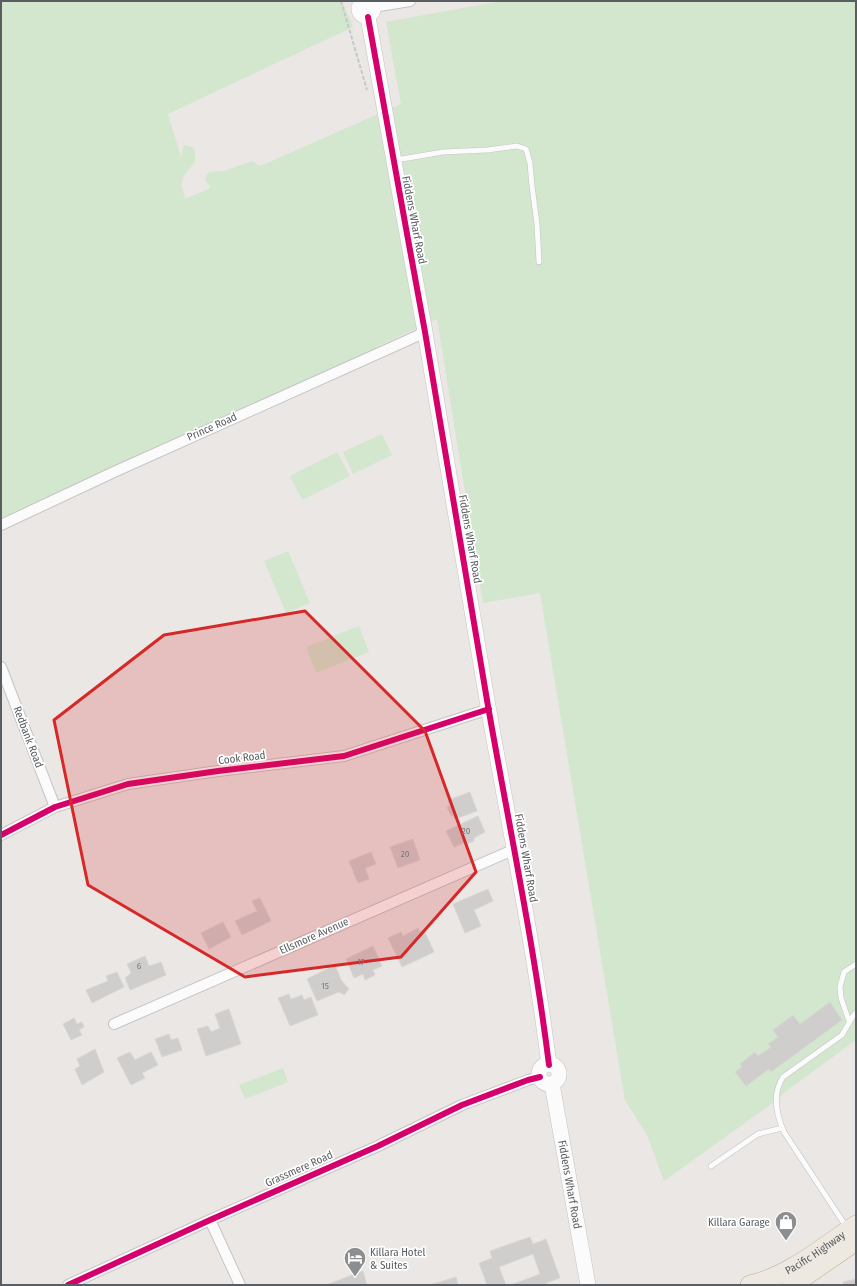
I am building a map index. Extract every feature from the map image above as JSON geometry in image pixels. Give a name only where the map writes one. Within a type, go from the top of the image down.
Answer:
[{"type":"highway","name":"Pacific Highway","points":[[755,1284],[790,1269],[854,1232]]},
{"type":"highway","name":"Pacific Highway","points":[[792,1285],[854,1232]]},
{"type":"street","points":[[367,7],[410,1]]},
{"type":"street","name":"Fiddens Wharf Road","points":[[367,7],[393,160],[425,331],[489,709],[515,849],[541,1003],[547,1075],[588,1285]]},
{"type":"street","name":"Prince Road","points":[[1,526],[114,472],[417,336],[425,331]]},
{"type":"street","name":"Redbank Road","points":[[1,667],[55,808]]},
{"type":"street","name":"Cook Road","points":[[1,835],[55,808],[128,784],[218,771],[344,756],[489,709]]},
{"type":"street","name":"Ellsmore Avenue","points":[[114,1024],[515,849]]},
{"type":"street","name":"Grassmere Road","points":[[68,1285],[210,1220],[378,1146],[462,1105],[528,1080],[547,1075]]},
{"type":"street","points":[[210,1220],[240,1285]]},
{"type":"lane","points":[[393,160],[443,152],[487,150],[517,146],[526,150],[530,163],[537,224],[539,262]]},
{"type":"lane","points":[[849,1021],[841,998],[840,987],[844,972],[856,964]]},
{"type":"lane","points":[[854,1232],[782,1128],[778,1114],[776,1095],[780,1082],[789,1072],[842,1034],[849,1021],[856,1013]]},
{"type":"lane","points":[[711,1166],[758,1134],[782,1128]]},
{"type":"path","points":[[342,1],[346,15]]},
{"type":"highlighted area","points":[[305,611],[425,731],[476,872],[401,957],[245,977],[88,885],[54,720],[164,635]]},
{"type":"green space","points":[[1,1],[342,1],[353,27],[168,114],[181,157],[184,145],[192,147],[195,151],[195,162],[185,175],[182,182],[185,199],[211,188],[205,178],[207,174],[224,171],[252,161],[260,166],[401,104],[386,22],[502,1],[856,1],[856,1040],[789,1089],[770,1105],[664,1181],[647,1135],[625,1100],[540,593],[483,603],[437,319],[376,347],[375,351],[28,511],[19,510],[1,518]]},
{"type":"green space","points":[[382,434],[392,455],[353,474],[343,452]]},
{"type":"green space","points":[[337,452],[350,476],[302,500],[290,476]]},
{"type":"green space","points":[[288,551],[310,603],[286,613],[264,561]]},
{"type":"green space","points":[[359,626],[369,652],[316,673],[306,647]]},
{"type":"green space","points":[[283,1068],[288,1082],[245,1099],[239,1085]]},
{"type":"building","points":[[470,792],[477,811],[455,819],[453,815],[451,816],[447,807],[450,805],[448,800]]},
{"type":"building","points":[[478,816],[485,832],[474,838],[474,841],[467,844],[466,842],[454,847],[446,831]]},
{"type":"building","points":[[413,839],[420,860],[398,868],[390,847]]},
{"type":"building","points":[[371,852],[376,864],[365,868],[369,879],[358,883],[349,861]]},
{"type":"building","points":[[488,889],[493,901],[474,910],[481,926],[465,933],[453,904]]},
{"type":"building","points":[[260,898],[271,921],[242,935],[235,921],[257,911],[252,901]]},
{"type":"building","points":[[223,922],[231,937],[209,949],[201,933]]},
{"type":"building","points":[[418,928],[420,932],[424,930],[434,952],[402,967],[388,938],[401,932],[403,936]]},
{"type":"building","points":[[373,946],[382,966],[373,970],[375,975],[365,980],[363,974],[354,978],[346,959]]},
{"type":"building","points":[[145,956],[149,966],[161,962],[166,975],[130,990],[125,978],[131,973],[127,964]]},
{"type":"building","points":[[335,965],[341,980],[349,989],[344,995],[339,992],[317,1001],[307,979]]},
{"type":"building","points":[[117,972],[124,987],[92,1003],[86,990],[108,981],[106,976]]},
{"type":"building","points":[[289,994],[291,999],[302,995],[304,1000],[311,997],[318,1015],[290,1026],[278,998]]},
{"type":"building","points":[[830,1002],[842,1020],[771,1072],[769,1069],[746,1086],[735,1072],[742,1067],[740,1064],[755,1052],[758,1056],[771,1047],[768,1044],[778,1037],[773,1030],[793,1015],[800,1024]]},
{"type":"building","points":[[229,1009],[241,1044],[206,1056],[197,1029],[208,1026],[211,1032],[220,1028],[215,1014]]},
{"type":"building","points":[[74,1018],[77,1024],[82,1022],[84,1027],[79,1030],[82,1035],[71,1040],[63,1024]]},
{"type":"building","points":[[169,1034],[171,1040],[178,1038],[182,1050],[162,1057],[155,1039]]},
{"type":"building","points":[[95,1049],[104,1072],[82,1085],[75,1069],[80,1066],[77,1059]]},
{"type":"building","points":[[130,1052],[135,1060],[151,1052],[158,1065],[142,1073],[145,1078],[131,1085],[117,1058]]},
{"type":"building","points":[[530,1237],[533,1244],[546,1239],[560,1278],[546,1283],[547,1285],[511,1285],[540,1274],[533,1254],[499,1267],[506,1285],[487,1285],[479,1263],[492,1258],[490,1251]]},
{"type":"building","name":"Killara Hotel & Suites","points":[[363,1271],[367,1285],[326,1285]]},
{"type":"building","points":[[456,1277],[458,1285],[430,1285]]},
{"type":"building","points":[[856,1279],[856,1285],[844,1285],[843,1282]]},
{"type":"cycle path","points":[[368,17],[425,332],[480,659],[529,930],[549,1065]]},
{"type":"cycle path","points":[[1,835],[55,807],[128,784],[218,771],[344,756],[489,709]]},
{"type":"cycle path","points":[[68,1285],[210,1220],[378,1146],[462,1105],[528,1080],[540,1077]]},
{"type":"place","name":"Killara Garage","points":[[786,1242]]},
{"type":"place","name":"Killara Hotel & Suites","points":[[355,1278]]}]
